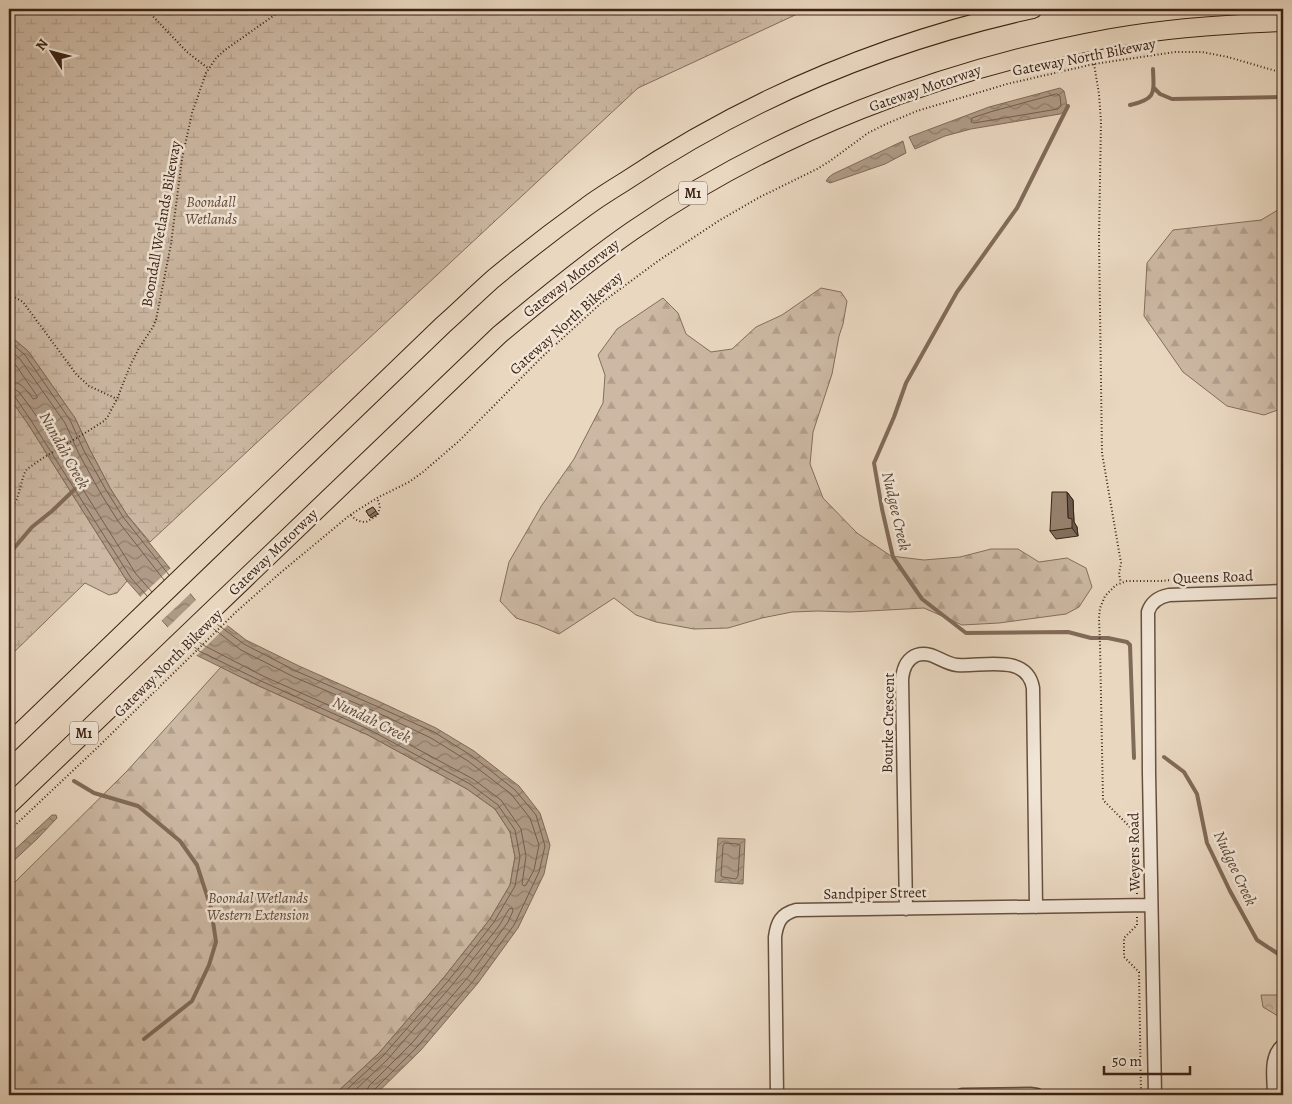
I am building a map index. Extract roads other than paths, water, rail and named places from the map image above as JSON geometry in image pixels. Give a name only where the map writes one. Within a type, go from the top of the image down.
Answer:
[{"type":"highway","points":[[9,742],[492,280],[588,206],[681,145],[801,83],[928,36],[988,18],[1033,9]]},
{"type":"highway","name":"Gateway Motorway","points":[[9,805],[158,661],[230,605],[499,335],[582,267],[634,230],[682,200],[753,159],[796,138],[923,86],[1006,61],[1112,38],[1147,33],[1190,27],[1283,22]]},
{"type":"street","name":"Queens Road","points":[[1149,608],[1157,600],[1169,595],[1283,591]]},
{"type":"street","name":"Weyers Road","points":[[1149,608],[1151,905],[1155,1095]]},
{"type":"street","name":"Bourke Crescent","points":[[906,909],[902,679],[906,664],[914,656],[923,653],[932,655],[947,664],[1015,665],[1032,680],[1036,907]]},
{"type":"street","name":"Sandpiper Street","points":[[777,1095],[775,937],[777,925],[787,912],[796,910],[1151,905]]},
{"type":"street","points":[[1274,1095],[1275,1056],[1283,1044]]},
{"type":"street","points":[[962,1095],[1037,1095]]},
{"type":"water","points":[[1060,88],[1064,91],[1066,108],[1060,114],[971,129],[945,136],[915,149],[909,137],[989,107]]},
{"type":"water","points":[[903,141],[906,153],[885,164],[830,183],[826,181],[833,174]]},
{"type":"water","name":"Nundah Creek","points":[[9,335],[28,351],[75,418],[110,488],[127,515],[197,602],[246,640],[436,728],[474,751],[519,786],[540,813],[550,845],[544,874],[518,928],[478,983],[421,1050],[375,1095],[334,1095],[379,1053],[445,976],[490,919],[510,885],[515,857],[510,832],[495,809],[467,789],[368,735],[259,686],[196,655],[182,643],[127,581],[9,397]]},
{"type":"water","points":[[52,815],[56,815],[57,818],[9,865],[9,855]]},
{"type":"water","points":[[718,838],[745,839],[743,884],[715,882]]},
{"type":"waterway","name":"Nudgee Creek","points":[[1130,105],[1145,100],[1152,94],[1153,69]]},
{"type":"waterway","points":[[1154,88],[1160,94],[1172,99],[1283,97]]},
{"type":"waterway","name":"Nudgee Creek","points":[[1068,106],[1017,208],[957,292],[906,383],[874,463],[893,557],[922,599],[966,633],[1068,632],[1091,638],[1108,638],[1127,642],[1130,645],[1134,758]]},
{"type":"waterway","name":"Nundah Creek","points":[[9,554],[32,527],[75,489]]},
{"type":"waterway","name":"Nudgee Creek","points":[[1164,757],[1184,772],[1197,794],[1207,843],[1230,891],[1257,940],[1283,957]]},
{"type":"waterway","points":[[74,781],[94,793],[138,806],[180,841],[197,865],[211,908],[216,942],[209,965],[192,1001],[144,1039]]},
{"type":"park label","name":"Boondall Wetlands","points":[[211,210]]},
{"type":"park label","name":"Boondal Wetlands Western Extension","points":[[258,906]]}]
